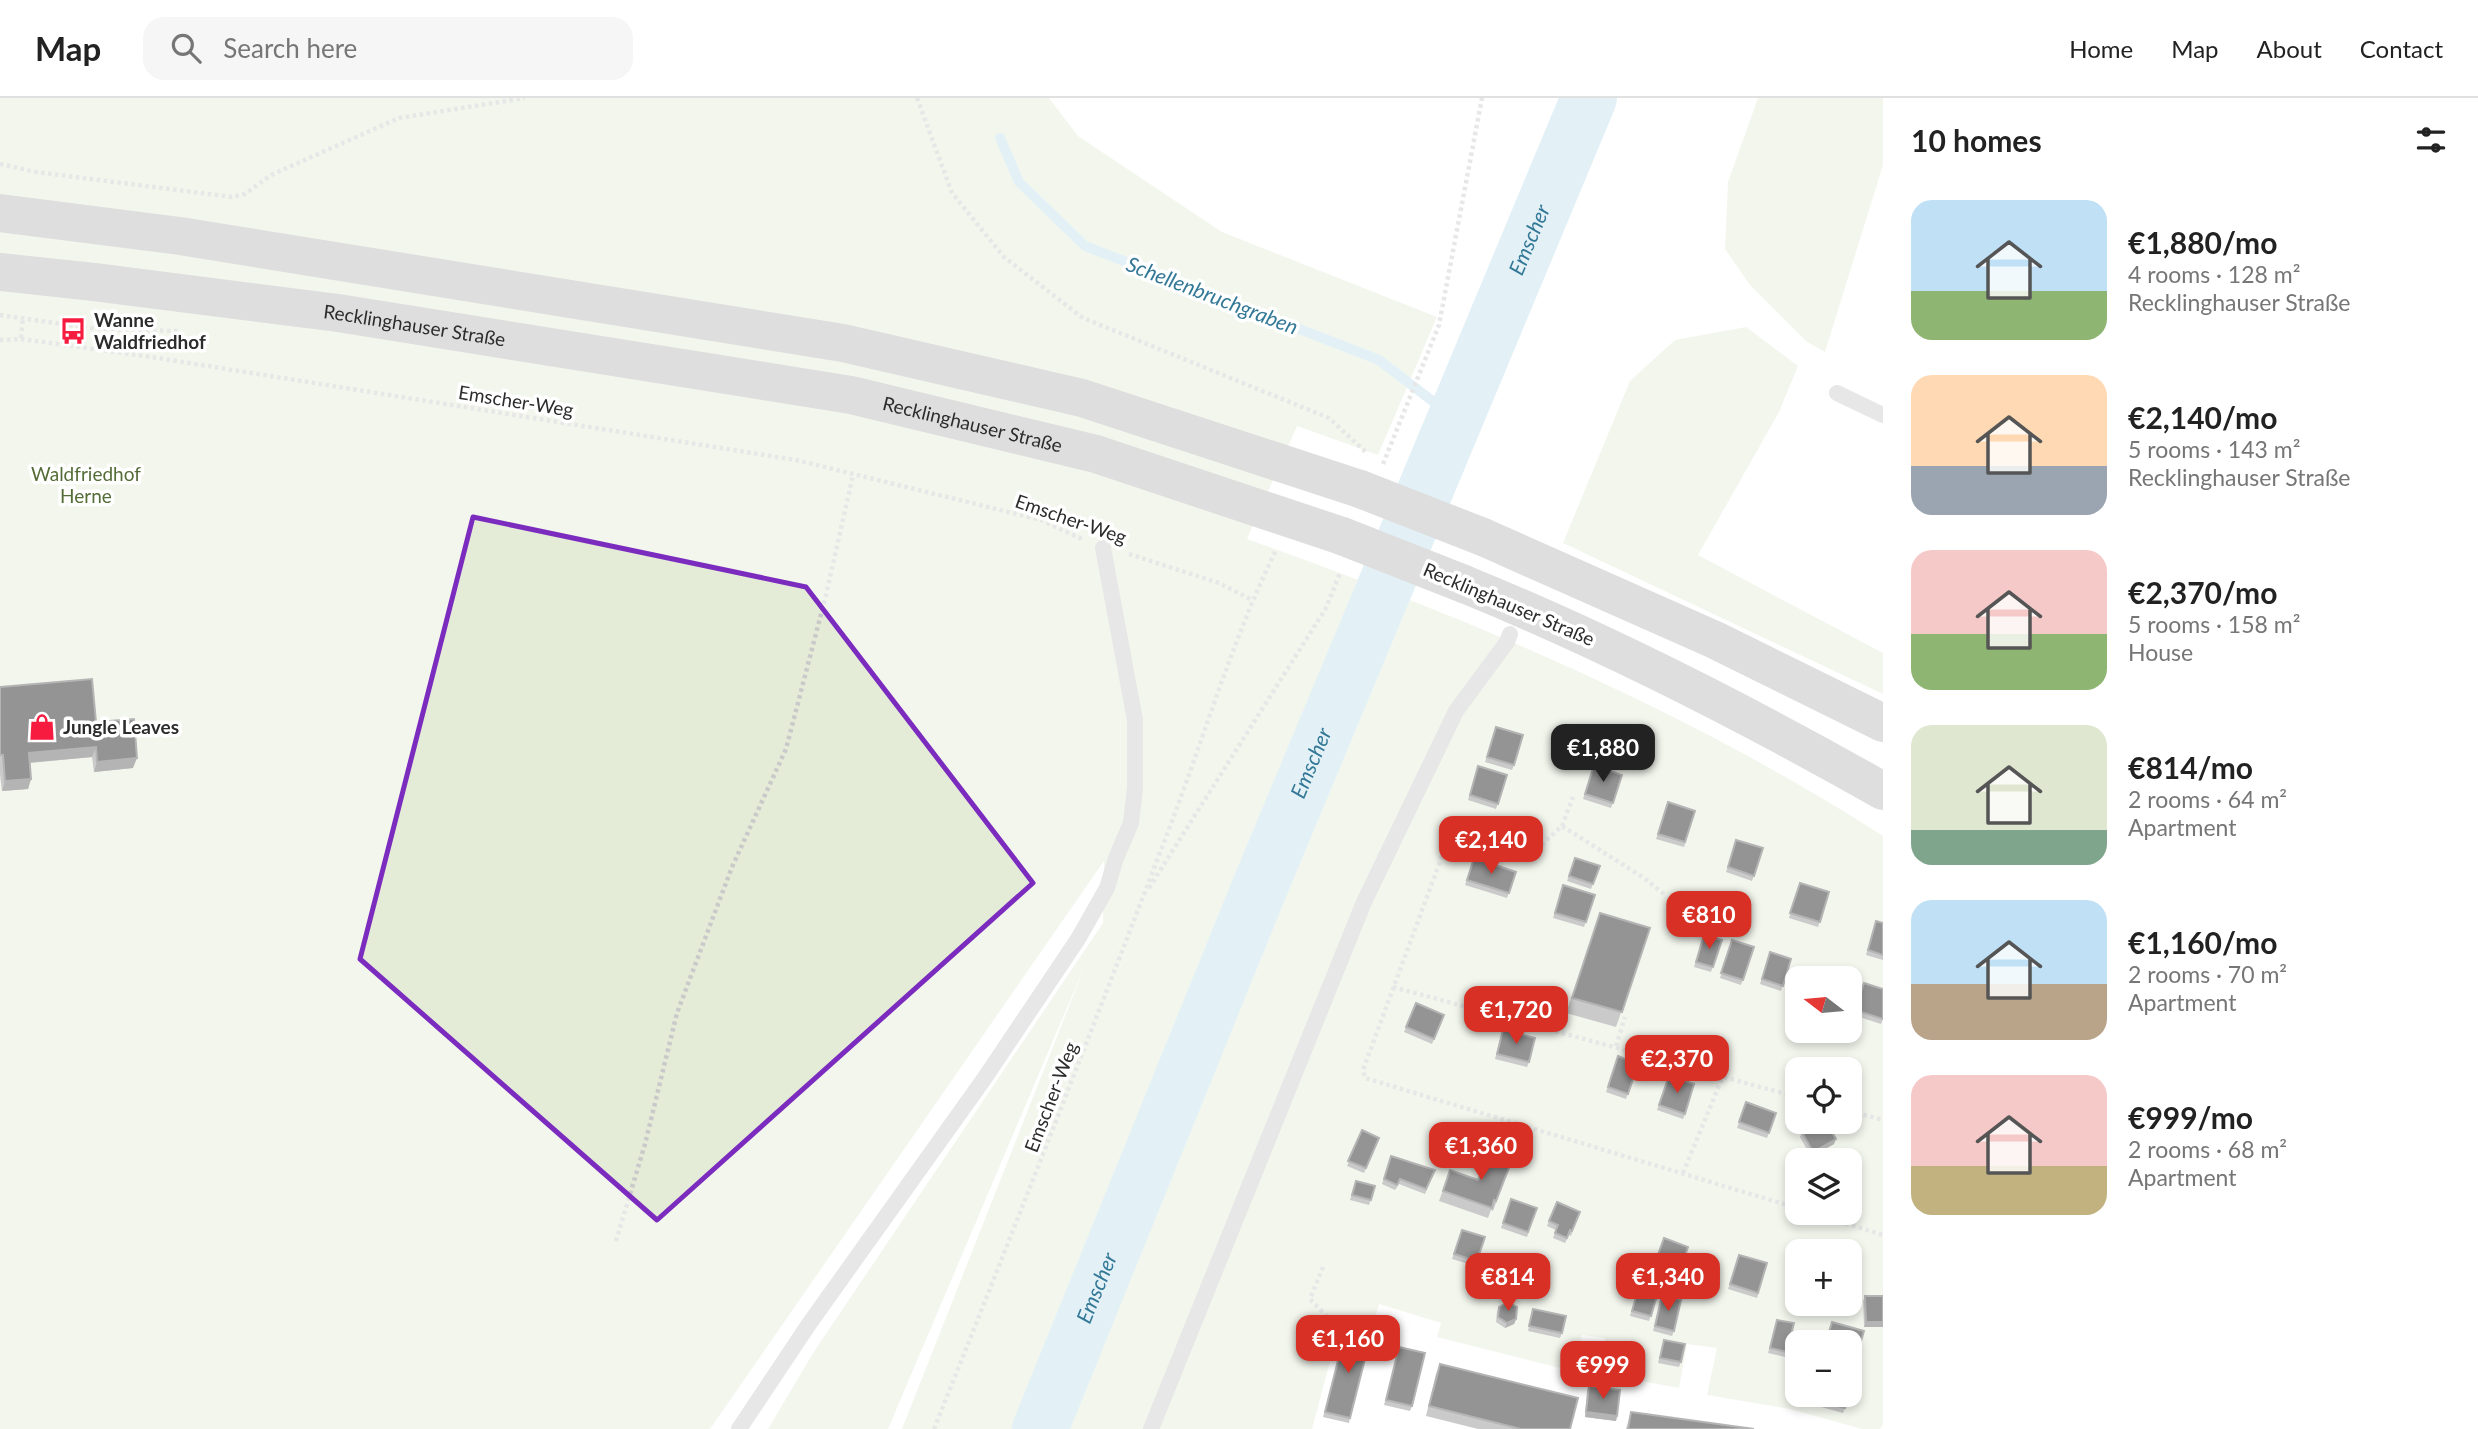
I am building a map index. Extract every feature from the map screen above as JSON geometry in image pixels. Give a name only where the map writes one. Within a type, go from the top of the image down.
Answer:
[{"type":"main road","points":[[0,192],[41,218]]},
{"type":"main road","points":[[0,212],[180,236],[844,343],[1082,398],[1371,471],[1483,537],[1715,640],[1883,723]]},
{"type":"main road","name":"Recklinghauser Straße","points":[[0,272],[338,313],[851,395],[1096,454],[1342,536],[1464,584],[1627,654],[1744,714],[1883,791]]},
{"type":"lane","points":[[1837,393],[1883,415]]},
{"type":"lane","points":[[739,1429],[809,1324],[984,1079],[1078,939],[1107,888],[1130,823],[1135,788],[1135,720],[1103,548]]},
{"type":"lane","points":[[1151,1429],[1364,902],[1456,711],[1507,642],[1510,634]]},
{"type":"path","points":[[0,164],[36,172],[232,197],[245,194],[271,175],[399,118],[525,98]]},
{"type":"path","points":[[917,98],[952,193],[1004,257],[1083,318],[1329,418],[1371,471],[1400,422],[1439,326],[1482,98]]},
{"type":"path","points":[[0,315],[98,329],[195,331]]},
{"type":"path","points":[[21,339],[23,318]]},
{"type":"path","name":"Emscher-Weg","points":[[0,340],[21,339],[145,356],[782,458],[1041,520],[1103,548],[1177,568],[1219,583],[1252,600],[1065,1102],[934,1429]]},
{"type":"path","points":[[616,1241],[645,1144],[677,1013],[732,867],[786,749],[826,595],[853,475]]},
{"type":"path","points":[[1252,600],[1276,551]]},
{"type":"path","points":[[1143,896],[1326,608],[1340,574]]},
{"type":"path","points":[[1573,797],[1562,825],[1528,857],[1518,860],[1452,841],[1445,848],[1363,1070],[1365,1078],[1785,1204]]},
{"type":"path","points":[[1562,825],[1664,894]]},
{"type":"path","points":[[1392,987],[1785,1094]]},
{"type":"path","points":[[1616,1046],[1625,1017]]},
{"type":"path","points":[[1683,1173],[1723,1076]]},
{"type":"path","points":[[1862,1114],[1883,1120]]},
{"type":"path","points":[[1851,1225],[1883,1235]]},
{"type":"path","points":[[1322,1267],[1310,1298],[1343,1333],[1353,1336]]},
{"type":"path","points":[[1363,1339],[1374,1342],[1383,1350]]},
{"type":"highlighted area","points":[[473,517],[806,587],[1033,883],[657,1220],[360,959]]},
{"type":"green space","name":"Waldfriedhof Herne","points":[[0,98],[1049,98],[1078,136],[1222,232],[1437,317],[1378,455],[1297,426],[1247,539],[1412,601],[1574,670],[1731,747],[1883,836],[1883,1424],[1880,1429],[1862,1429],[1790,1409],[1707,1395],[1717,1348],[1687,1344],[1679,1388],[1624,1378],[1619,1395],[1588,1391],[1602,1358],[1605,1338],[1582,1335],[1572,1371],[1437,1337],[1441,1323],[1379,1304],[1370,1337],[1339,1328],[1312,1429],[902,1429],[1086,963],[888,1429],[768,1429],[813,1353],[1103,923],[1104,861],[710,1429],[0,1429]]},
{"type":"green space","points":[[1758,98],[1883,98],[1883,165],[1825,352],[1807,342],[1750,285],[1725,249],[1728,182]]},
{"type":"green space","points":[[1746,327],[1798,366],[1779,412],[1698,555],[1883,653],[1883,694],[1563,543],[1630,381],[1675,340]]},
{"type":"building","points":[[92,679],[96,722],[134,719],[137,758],[97,762],[96,747],[29,753],[31,779],[5,781],[3,755],[0,755],[0,687]]},
{"type":"building","points":[[1496,727],[1523,735],[1514,765],[1487,757]]},
{"type":"building","points":[[1594,765],[1622,775],[1613,803],[1585,794]]},
{"type":"building","points":[[1478,766],[1507,775],[1498,804],[1470,795]]},
{"type":"building","points":[[1668,802],[1695,811],[1685,842],[1658,834]]},
{"type":"building","points":[[1736,840],[1763,848],[1754,876],[1728,867]]},
{"type":"building","points":[[1474,858],[1516,872],[1509,893],[1467,880]]},
{"type":"building","points":[[1575,858],[1600,866],[1593,884],[1569,876]]},
{"type":"building","points":[[1800,883],[1829,892],[1820,922],[1790,913]]},
{"type":"building","points":[[1563,885],[1595,895],[1586,922],[1555,913]]},
{"type":"building","points":[[1600,913],[1650,928],[1622,1012],[1572,998]]},
{"type":"building","points":[[1876,921],[1883,923],[1883,955],[1868,950]]},
{"type":"building","points":[[1704,935],[1722,940],[1713,967],[1696,962]]},
{"type":"building","points":[[1732,940],[1754,947],[1743,980],[1721,973]]},
{"type":"building","points":[[1770,952],[1791,959],[1789,966],[1785,966],[1783,986],[1762,979]]},
{"type":"building","points":[[1864,983],[1883,989],[1883,1019],[1862,1012]]},
{"type":"building","points":[[1416,1003],[1444,1015],[1434,1039],[1406,1027]]},
{"type":"building","points":[[1503,1030],[1535,1038],[1529,1062],[1497,1054]]},
{"type":"building","points":[[1618,1056],[1638,1064],[1628,1094],[1608,1087]]},
{"type":"building","points":[[1669,1076],[1694,1084],[1685,1114],[1659,1105]]},
{"type":"building","points":[[1746,1102],[1776,1113],[1769,1133],[1739,1122]]},
{"type":"building","points":[[1362,1130],[1379,1138],[1366,1168],[1348,1161]]},
{"type":"building","points":[[1803,1134],[1833,1134],[1836,1139],[1820,1148],[1811,1148]]},
{"type":"building","points":[[1490,1151],[1512,1160],[1492,1208],[1443,1191],[1450,1170],[1478,1180]]},
{"type":"building","points":[[1391,1156],[1435,1170],[1426,1189],[1400,1179],[1397,1185],[1384,1179]]},
{"type":"building","points":[[1356,1181],[1375,1186],[1371,1200],[1352,1195]]},
{"type":"building","points":[[1511,1199],[1537,1208],[1528,1232],[1503,1223]]},
{"type":"building","points":[[1557,1202],[1580,1212],[1567,1238],[1555,1233],[1558,1225],[1549,1221]]},
{"type":"building","points":[[1462,1230],[1485,1237],[1477,1261],[1454,1254]]},
{"type":"building","points":[[1664,1238],[1688,1247],[1679,1272],[1655,1263]]},
{"type":"building","points":[[1739,1255],[1767,1263],[1758,1293],[1730,1284]]},
{"type":"building","points":[[1639,1287],[1658,1292],[1651,1316],[1632,1311]]},
{"type":"building","points":[[1662,1295],[1681,1300],[1674,1331],[1655,1326]]},
{"type":"building","points":[[1865,1296],[1883,1296],[1883,1322],[1866,1322]]},
{"type":"building","points":[[1508,1302],[1517,1307],[1516,1319],[1507,1323],[1498,1317],[1499,1307]]},
{"type":"building","points":[[1533,1309],[1566,1316],[1562,1333],[1529,1326]]},
{"type":"building","points":[[1777,1320],[1794,1323],[1792,1330],[1785,1330],[1785,1352],[1770,1348]]},
{"type":"building","points":[[1832,1322],[1860,1330],[1830,1330]]},
{"type":"building","points":[[1345,1333],[1370,1339],[1350,1418],[1325,1412]]},
{"type":"building","points":[[1664,1340],[1685,1344],[1681,1362],[1660,1358]]},
{"type":"building","points":[[1399,1347],[1425,1353],[1412,1406],[1386,1400]]},
{"type":"building","points":[[1440,1364],[1578,1398],[1570,1429],[1521,1429],[1429,1406]]},
{"type":"building","points":[[1589,1386],[1620,1390],[1617,1416],[1586,1412]]},
{"type":"building","points":[[1631,1412],[1754,1429],[1628,1429]]},
{"type":"waterway","name":"Emscher","points":[[1040,1429],[1259,889],[1589,98]]},
{"type":"waterway","name":"Schellenbruchgraben","points":[[1000,138],[1019,182],[1085,246],[1379,360],[1456,419]]},
{"type":"place","name":"Wanne Waldfriedhof","points":[[73,331]]},
{"type":"place","name":"Jungle Leaves","points":[[42,727]]}]
